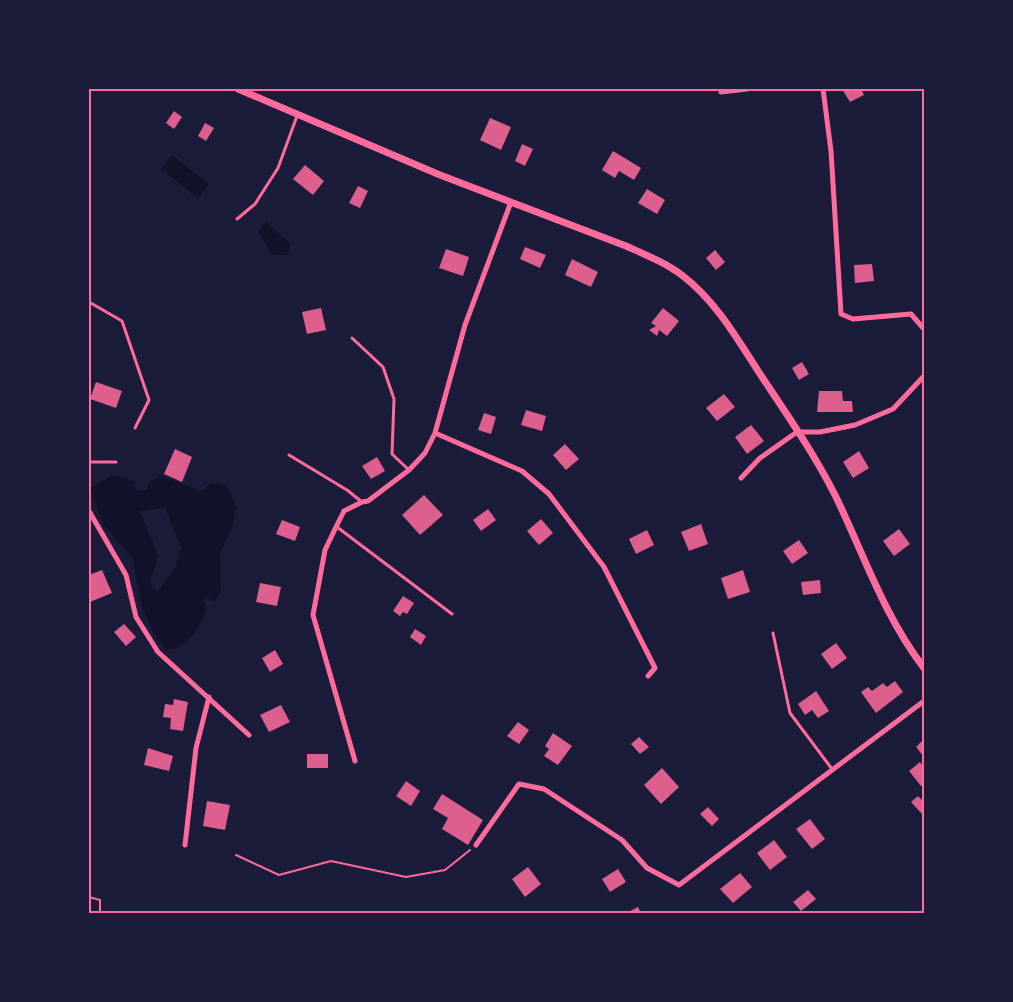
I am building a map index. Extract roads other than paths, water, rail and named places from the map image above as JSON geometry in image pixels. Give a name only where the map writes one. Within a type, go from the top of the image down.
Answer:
[{"type":"street","points":[[238,89],[440,175],[626,246],[654,258],[683,277],[710,302],[733,333],[797,432],[836,497],[880,598],[924,668]]},
{"type":"street","points":[[721,92],[747,89]]},
{"type":"street","points":[[823,89],[831,151],[841,314],[853,319],[911,314],[924,329]]},
{"type":"street","points":[[355,762],[313,615],[325,550],[344,511],[368,501],[409,470],[425,453],[435,433],[465,325],[511,202]]},
{"type":"street","points":[[741,478],[760,458],[797,432],[820,432],[855,425],[893,409],[924,376]]},
{"type":"street","points":[[435,433],[522,471],[549,494],[604,567],[655,668],[648,676]]},
{"type":"street","points":[[89,511],[126,575],[136,617],[158,652],[249,735]]},
{"type":"street","points":[[185,845],[196,748],[208,697]]},
{"type":"street","points":[[476,845],[519,784],[544,789],[622,840],[647,868],[679,885],[924,701]]},
{"type":"lane","points":[[237,219],[255,204],[278,168],[297,115]]},
{"type":"lane","points":[[89,302],[122,321],[148,400],[135,428]]},
{"type":"lane","points":[[352,338],[383,368],[394,400],[392,454],[409,470]]},
{"type":"lane","points":[[289,455],[348,490],[362,502]]},
{"type":"lane","points":[[89,462],[116,462]]},
{"type":"lane","points":[[336,527],[452,614]]},
{"type":"lane","points":[[773,633],[790,713],[832,769]]}]
